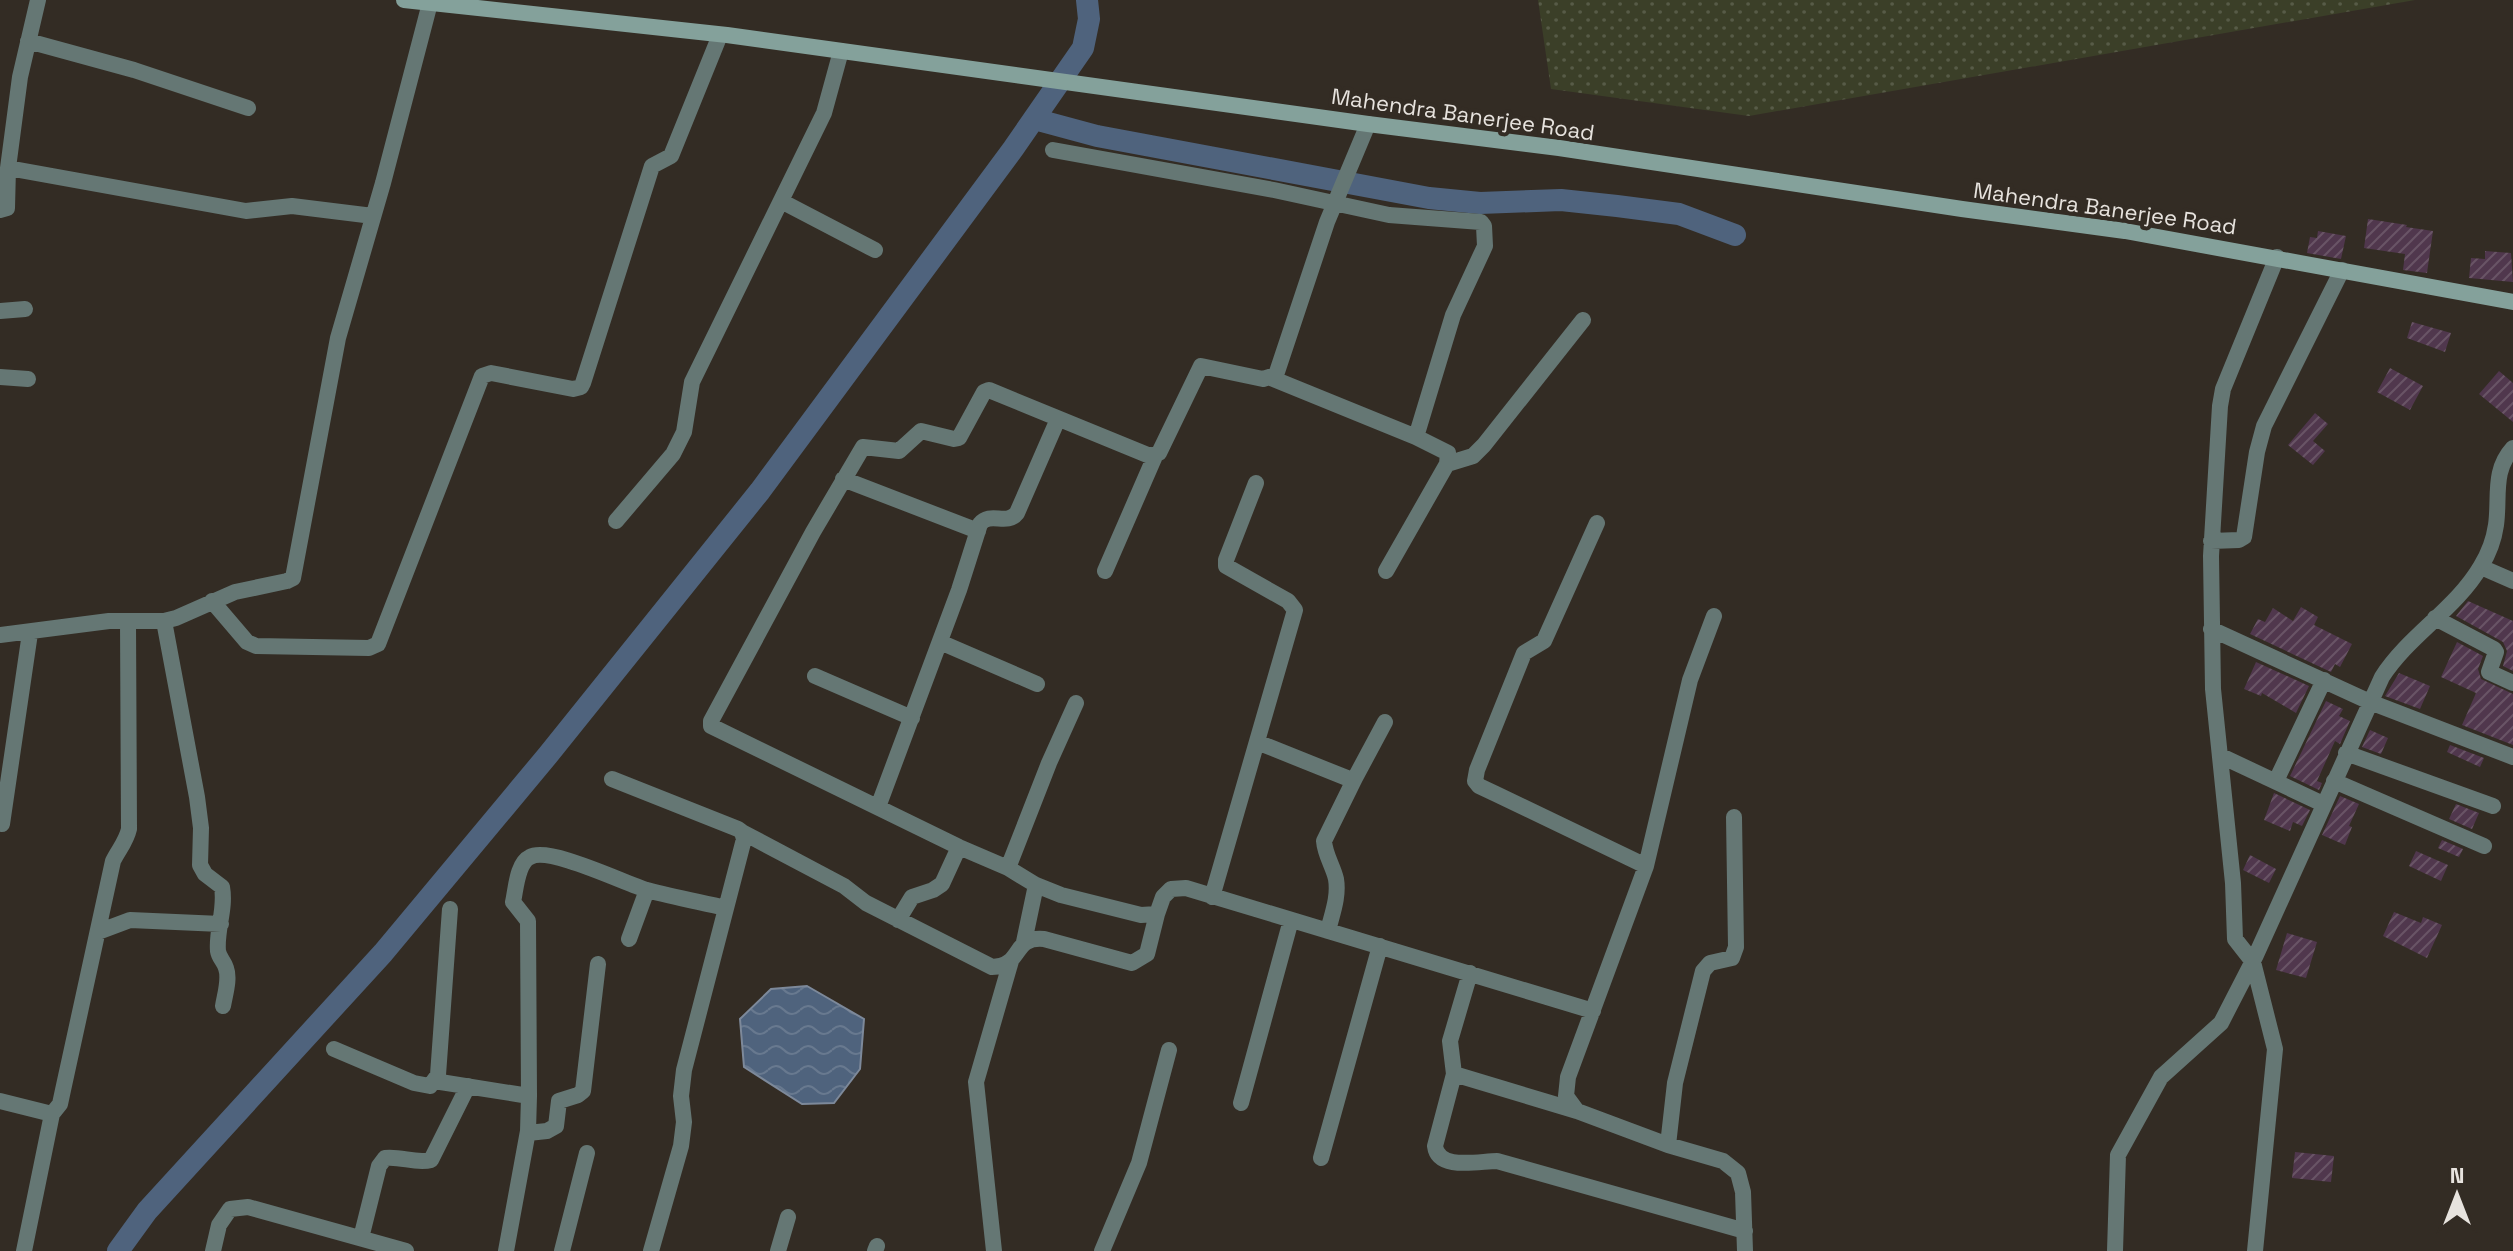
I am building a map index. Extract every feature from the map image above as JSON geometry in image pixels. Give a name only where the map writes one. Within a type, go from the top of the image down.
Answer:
[{"type":"street","points":[[0,210],[7,208],[8,114],[38,0]]},
{"type":"street","name":"Mahendra Banerjee Road","points":[[404,0],[720,35],[1559,148],[2125,231],[2513,302]]},
{"type":"street","points":[[0,635],[109,621],[164,621],[235,592],[293,578],[338,338],[430,3]]},
{"type":"street","points":[[212,601],[247,642],[256,646],[369,648],[378,644],[482,376],[491,373],[573,389],[581,387],[652,166],[671,156],[720,35]]},
{"type":"street","points":[[28,41],[134,70],[248,108]]},
{"type":"street","points":[[616,521],[679,443],[688,419],[692,382],[824,113],[841,51]]},
{"type":"street","points":[[1271,378],[1279,369],[1336,200],[1368,124]]},
{"type":"street","points":[[1053,150],[1336,200],[1389,215],[1477,221],[1484,226],[1485,246],[1453,315],[1416,437]]},
{"type":"street","points":[[8,168],[246,211],[292,206],[373,216]]},
{"type":"street","points":[[781,201],[875,250]]},
{"type":"street","points":[[2255,1251],[2275,1049],[2253,962],[2235,939],[2233,883],[2213,689],[2211,541],[2223,389],[2277,257]]},
{"type":"street","points":[[2211,541],[2244,537],[2264,426],[2342,270]]},
{"type":"street","points":[[0,311],[25,309]]},
{"type":"street","points":[[1447,464],[1473,456],[1484,445],[1583,320]]},
{"type":"street","points":[[1105,571],[1155,456],[1201,366],[1271,378],[1448,453],[1447,464],[1386,571]]},
{"type":"street","points":[[0,377],[28,379]]},
{"type":"street","points":[[1155,456],[989,390],[984,392],[959,438],[921,431],[899,451],[863,447],[762,626],[711,726],[1008,868],[1036,885],[1061,895],[1141,915],[1157,914]]},
{"type":"street","points":[[878,807],[983,520],[1009,519],[1017,513],[1058,419]]},
{"type":"street","points":[[2115,1251],[2118,1155],[2161,1077],[2221,1023],[2253,962],[2346,753],[2390,663],[2452,602],[2481,567],[2492,544],[2496,525],[2500,466],[2513,448]]},
{"type":"street","points":[[843,479],[978,531]]},
{"type":"street","points":[[1212,897],[1295,610],[1288,601],[1226,566],[1256,483]]},
{"type":"street","points":[[1597,523],[1544,641],[1524,653],[1475,781],[1479,786],[1646,866]]},
{"type":"street","points":[[2481,567],[2513,581]]},
{"type":"street","points":[[1577,1111],[1566,1096],[1568,1077],[1646,866],[1690,680],[1714,616]]},
{"type":"street","points":[[2435,618],[2494,649],[2496,652],[2489,672],[2513,683]]},
{"type":"street","points":[[164,621],[197,797],[201,828],[200,865],[205,874],[222,887],[224,899],[218,949],[228,980],[223,1006]]},
{"type":"street","points":[[24,1251],[52,1114],[60,1104],[113,861],[126,841],[129,829],[128,622]]},
{"type":"street","points":[[2211,629],[2370,702],[2513,757]]},
{"type":"street","points":[[2,824],[30,633]]},
{"type":"street","points":[[940,642],[1037,684]]},
{"type":"street","points":[[815,676],[912,718]]},
{"type":"street","points":[[2276,781],[2324,680]]},
{"type":"street","points":[[1008,868],[1076,703]]},
{"type":"street","points":[[1328,931],[1337,897],[1337,883],[1324,841],[1385,722]]},
{"type":"street","points":[[1257,742],[1348,780],[1355,778]]},
{"type":"street","points":[[2346,753],[2493,806]]},
{"type":"street","points":[[2221,756],[2323,804]]},
{"type":"street","points":[[612,779],[742,832],[844,886],[866,903],[992,967],[1003,967],[1011,961]]},
{"type":"street","points":[[2334,781],[2484,846]]},
{"type":"street","points":[[1668,1145],[1675,1083],[1703,971],[1710,963],[1732,958],[1736,947],[1734,817]]},
{"type":"street","points":[[651,1251],[681,1146],[684,1070],[744,839],[742,832]]},
{"type":"street","points":[[898,920],[912,897],[942,884],[959,847]]},
{"type":"street","points":[[506,1251],[528,1133],[528,921],[513,902],[521,865],[529,857],[540,854],[557,857],[647,890],[726,908]]},
{"type":"street","points":[[994,1251],[976,1082],[1011,961],[1024,942],[1036,885]]},
{"type":"street","points":[[1024,942],[1032,938],[1044,939],[1132,963],[1141,960],[1147,954],[1163,897],[1171,889],[1186,888],[1593,1011]]},
{"type":"street","points":[[629,939],[647,890]]},
{"type":"street","points":[[334,1049],[414,1083],[430,1086],[438,1075],[450,909]]},
{"type":"street","points":[[98,932],[130,920],[221,924]]},
{"type":"street","points":[[1241,1103],[1291,920]]},
{"type":"street","points":[[1321,1158],[1380,946]]},
{"type":"street","points":[[528,1133],[547,1131],[556,1126],[559,1101],[583,1091],[598,964]]},
{"type":"street","points":[[1470,973],[1450,1041],[1454,1074],[1435,1146],[1440,1158],[1456,1163],[1497,1161],[1745,1231]]},
{"type":"street","points":[[1102,1251],[1139,1163],[1169,1050]]},
{"type":"street","points":[[1454,1074],[1577,1111],[1668,1145],[1723,1161],[1738,1173],[1743,1192],[1745,1251]]},
{"type":"street","points":[[434,1081],[529,1096]]},
{"type":"street","points":[[361,1238],[379,1166],[385,1158],[396,1157],[421,1163],[431,1160],[468,1086]]},
{"type":"street","points":[[0,1101],[52,1114]]},
{"type":"street","points":[[562,1251],[587,1153]]},
{"type":"street","points":[[213,1251],[219,1225],[230,1209],[248,1207],[406,1251]]},
{"type":"street","points":[[778,1251],[788,1217]]},
{"type":"green space","points":[[1538,0],[2415,0],[1749,116],[1551,89]]},
{"type":"water","points":[[807,986],[864,1019],[860,1069],[834,1103],[802,1104],[744,1067],[740,1019],[771,989]]},
{"type":"building","points":[[2368,219],[2433,231],[2427,273],[2403,270],[2405,254],[2364,248]]},
{"type":"building","points":[[2318,231],[2346,236],[2341,259],[2307,253],[2310,237],[2317,238]]},
{"type":"building","points":[[2485,251],[2511,253],[2513,282],[2469,278],[2471,258],[2485,259]]},
{"type":"building","points":[[2412,322],[2451,333],[2445,352],[2407,338]]},
{"type":"building","points":[[2390,368],[2423,386],[2410,410],[2377,392]]},
{"type":"building","points":[[2499,371],[2513,383],[2513,422],[2479,394]]},
{"type":"building","points":[[2315,413],[2328,424],[2313,441],[2325,451],[2313,465],[2288,445]]},
{"type":"building","points":[[2468,601],[2513,621],[2513,671],[2503,666],[2507,651],[2503,642],[2456,616]]},
{"type":"building","points":[[2301,607],[2318,617],[2314,625],[2352,644],[2340,667],[2335,664],[2331,672],[2250,634],[2258,619],[2265,622],[2273,608],[2293,621]]},
{"type":"building","points":[[2457,642],[2483,656],[2478,669],[2481,679],[2513,694],[2513,745],[2462,725],[2476,693],[2441,677]]},
{"type":"building","points":[[2256,662],[2309,686],[2296,713],[2262,693],[2261,696],[2244,689]]},
{"type":"building","points":[[2399,673],[2430,686],[2420,709],[2385,696]]},
{"type":"building","points":[[2326,701],[2343,709],[2339,716],[2350,721],[2340,744],[2335,741],[2317,781],[2322,783],[2319,790],[2290,776]]},
{"type":"building","points":[[2370,730],[2388,738],[2381,754],[2362,747]]},
{"type":"building","points":[[2450,745],[2484,758],[2480,767],[2447,752]]},
{"type":"building","points":[[2274,793],[2310,810],[2302,826],[2293,822],[2290,831],[2264,820]]},
{"type":"building","points":[[2340,796],[2359,804],[2345,845],[2322,835]]},
{"type":"building","points":[[2456,804],[2479,813],[2472,829],[2449,819]]},
{"type":"building","points":[[2442,840],[2463,849],[2459,857],[2438,848]]},
{"type":"building","points":[[2416,851],[2448,865],[2441,881],[2409,866]]},
{"type":"building","points":[[2250,855],[2276,869],[2269,883],[2243,870]]},
{"type":"building","points":[[2394,912],[2421,923],[2423,917],[2442,925],[2427,958],[2383,936]]},
{"type":"building","points":[[2287,933],[2317,942],[2306,978],[2276,970]]},
{"type":"building","points":[[2295,1152],[2334,1156],[2331,1182],[2292,1178]]},
{"type":"waterway","points":[[118,1251],[147,1211],[383,953],[548,755],[760,491],[1013,149],[1083,48],[1089,19],[1087,0]]},
{"type":"waterway","points":[[1034,119],[1097,136],[1429,198],[1480,203],[1561,200],[1617,206],[1679,214],[1735,235]]}]
